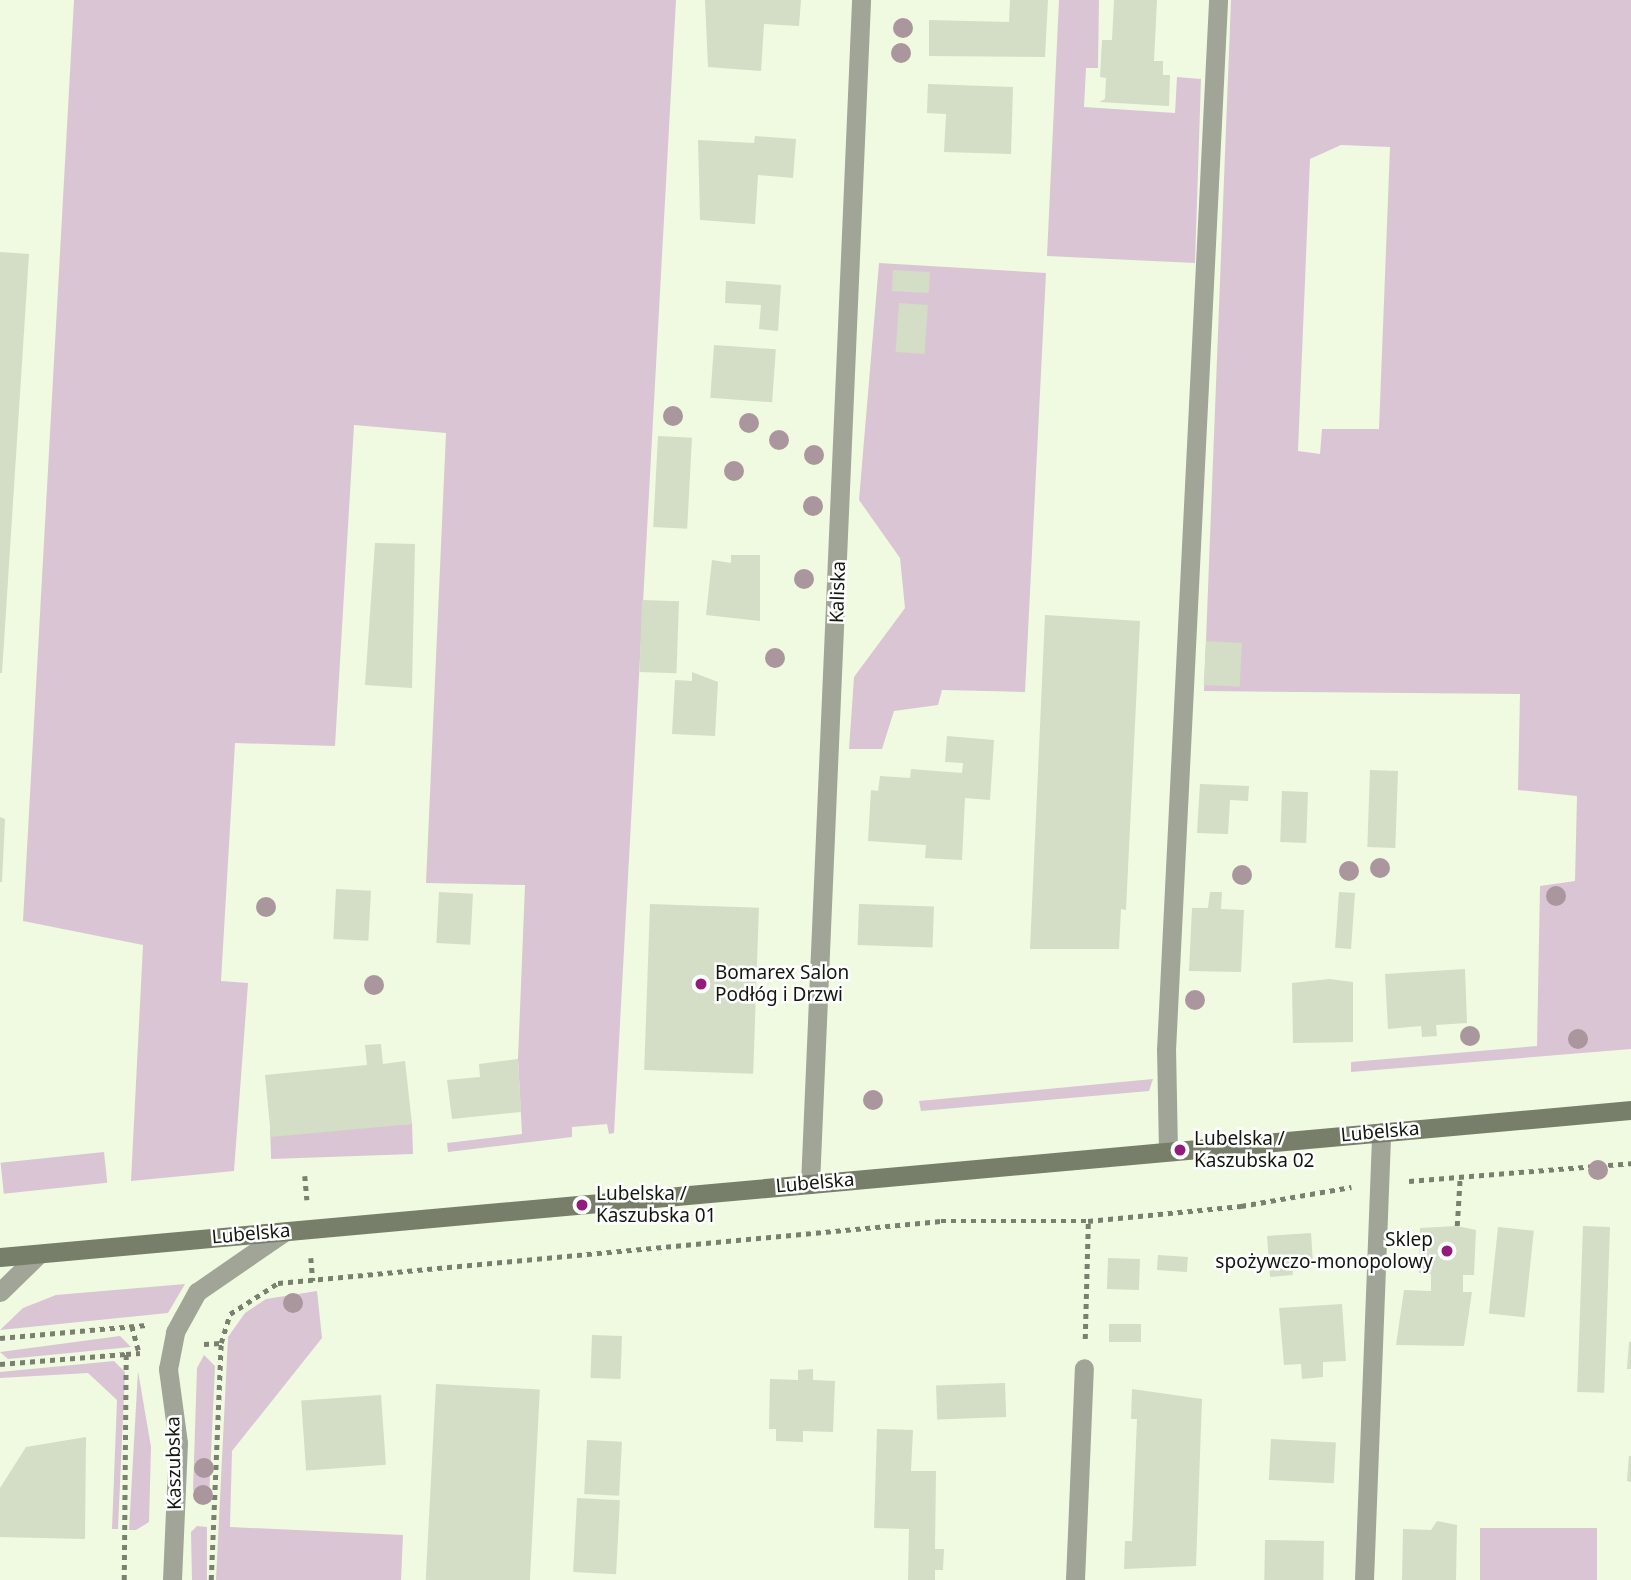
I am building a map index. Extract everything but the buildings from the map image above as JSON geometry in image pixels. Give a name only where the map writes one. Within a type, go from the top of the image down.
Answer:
[{"type":"main road","name":"Lubelska","points":[[0,1257],[1631,1110]]},
{"type":"street","name":"Kaliska","points":[[810,1184],[861,0]]},
{"type":"street","points":[[1168,1151],[1166,1050],[1218,0]]},
{"type":"street","points":[[1364,1580],[1381,1132]]},
{"type":"street","name":"Kaszubska","points":[[172,1580],[178,1443],[169,1382],[172,1345],[180,1322],[206,1284],[284,1232]]},
{"type":"street","points":[[0,1292],[39,1254]]},
{"type":"street","points":[[1075,1580],[1084,1368]]},
{"type":"path","points":[[211,1580],[221,1343],[230,1314],[278,1283],[941,1221],[1088,1221],[1241,1206],[1380,1183],[1631,1163]]},
{"type":"path","points":[[1457,1226],[1460,1177]]},
{"type":"path","points":[[1084,1368],[1088,1221]]},
{"type":"path","points":[[0,1338],[180,1322]]},
{"type":"path","points":[[0,1364],[126,1354],[172,1345],[221,1343]]},
{"type":"path","points":[[124,1580],[126,1354]]},
{"type":"shaded area","points":[[74,0],[676,0],[614,1133],[609,1134],[607,1124],[572,1127],[572,1137],[448,1152],[447,1143],[522,1134],[518,1059],[525,885],[426,883],[446,433],[354,425],[335,746],[235,743],[221,981],[248,983],[234,1171],[131,1181],[143,945],[23,921]]},
{"type":"shaded area","points":[[1059,0],[1099,0],[1098,68],[1086,68],[1084,107],[1175,113],[1177,77],[1201,79],[1195,263],[1047,256]]},
{"type":"shaded area","points":[[1231,0],[1631,0],[1631,1049],[1351,1072],[1351,1062],[1537,1046],[1540,886],[1575,881],[1577,796],[1518,790],[1520,694],[1204,691]],"holes":[[[1341,145],[1390,147],[1379,429],[1322,429],[1320,454],[1298,451],[1310,159]]]},
{"type":"shaded area","points":[[879,263],[1046,273],[1025,692],[942,690],[938,705],[894,711],[882,749],[849,749],[854,677],[905,608],[900,558],[859,500]]},
{"type":"shaded area","points":[[1153,1079],[1149,1091],[921,1111],[919,1101]]},
{"type":"shaded area","points":[[412,1124],[413,1154],[271,1159],[270,1129]]},
{"type":"shaded area","points":[[104,1152],[107,1183],[4,1194],[1,1163]]},
{"type":"shaded area","points":[[185,1284],[168,1313],[0,1330],[23,1308],[56,1295]]},
{"type":"shaded area","points":[[317,1291],[322,1338],[232,1451],[230,1527],[403,1535],[401,1580],[216,1580],[228,1337],[245,1313],[266,1299]]},
{"type":"shaded area","points":[[120,1336],[131,1347],[8,1359],[0,1352]]},
{"type":"shaded area","points":[[204,1355],[215,1366],[209,1499],[193,1490],[197,1368]]},
{"type":"shaded area","points":[[114,1361],[125,1372],[118,1529],[112,1529],[117,1400],[88,1373],[0,1378],[0,1372]]},
{"type":"shaded area","points":[[138,1371],[151,1447],[149,1522],[136,1530],[129,1530]]},
{"type":"shaded area","points":[[197,1526],[207,1527],[207,1580],[192,1580],[191,1532]]},
{"type":"shaded area","points":[[1480,1528],[1597,1528],[1597,1580],[1480,1580]]},
{"type":"place","name":"Bomarex Salon Podłóg i Drzwi","points":[[701,984]]},
{"type":"place","name":"Lubelska / Kaszubska 02","points":[[1180,1150]]},
{"type":"place","name":"Lubelska / Kaszubska 01","points":[[582,1205]]},
{"type":"place","name":"Sklep spożywczo-monopolowy","points":[[1447,1251]]}]
